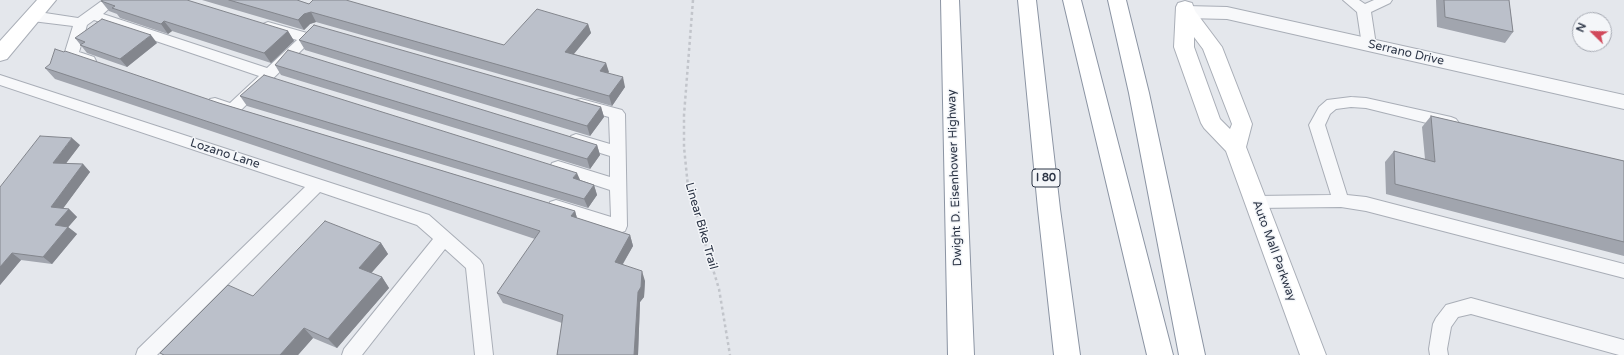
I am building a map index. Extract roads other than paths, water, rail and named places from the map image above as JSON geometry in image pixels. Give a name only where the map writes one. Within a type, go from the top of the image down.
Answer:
[{"type":"main road","points":[[0,54],[47,0]]},
{"type":"main road","name":"Dwight D. Eisenhower Highway","points":[[950,0],[961,355]]},
{"type":"main road","name":"I 80","points":[[1027,0],[1049,209],[1067,355]]},
{"type":"main road","points":[[1072,0],[1160,355]]},
{"type":"main road","points":[[1117,0],[1139,93],[1192,355]]},
{"type":"main road","points":[[1184,6],[1212,47],[1242,124],[1236,146]]},
{"type":"main road","name":"Auto Mall Parkway","points":[[1184,6],[1184,47],[1211,123],[1236,146],[1313,355]]},
{"type":"street","name":"Serrano Drive","points":[[1184,6],[1227,13],[1624,102]]},
{"type":"lane","points":[[100,64],[71,55],[87,19],[112,0]]},
{"type":"lane","points":[[1350,0],[1364,10],[1369,44]]},
{"type":"lane","points":[[1364,10],[1385,0]]},
{"type":"lane","points":[[32,16],[87,19],[272,78]]},
{"type":"lane","points":[[233,109],[272,78],[292,53],[312,33],[255,23]]},
{"type":"lane","points":[[292,53],[307,58]]},
{"type":"lane","name":"Lozano Lane","points":[[0,80],[423,220],[474,265],[484,355]]},
{"type":"lane","points":[[204,99],[248,113]]},
{"type":"lane","points":[[543,203],[619,226],[617,114],[564,99]]},
{"type":"lane","points":[[1341,201],[1317,125],[1324,111],[1332,104],[1352,102],[1366,103],[1465,126]]},
{"type":"lane","points":[[564,136],[618,152]]},
{"type":"lane","points":[[543,163],[618,186]]},
{"type":"lane","points":[[145,355],[316,185]]},
{"type":"lane","points":[[1256,202],[1341,201],[1366,204],[1624,271]]},
{"type":"lane","points":[[351,355],[444,238]]},
{"type":"lane","points":[[1439,355],[1438,349],[1442,324],[1452,311],[1471,306],[1624,348]]}]
